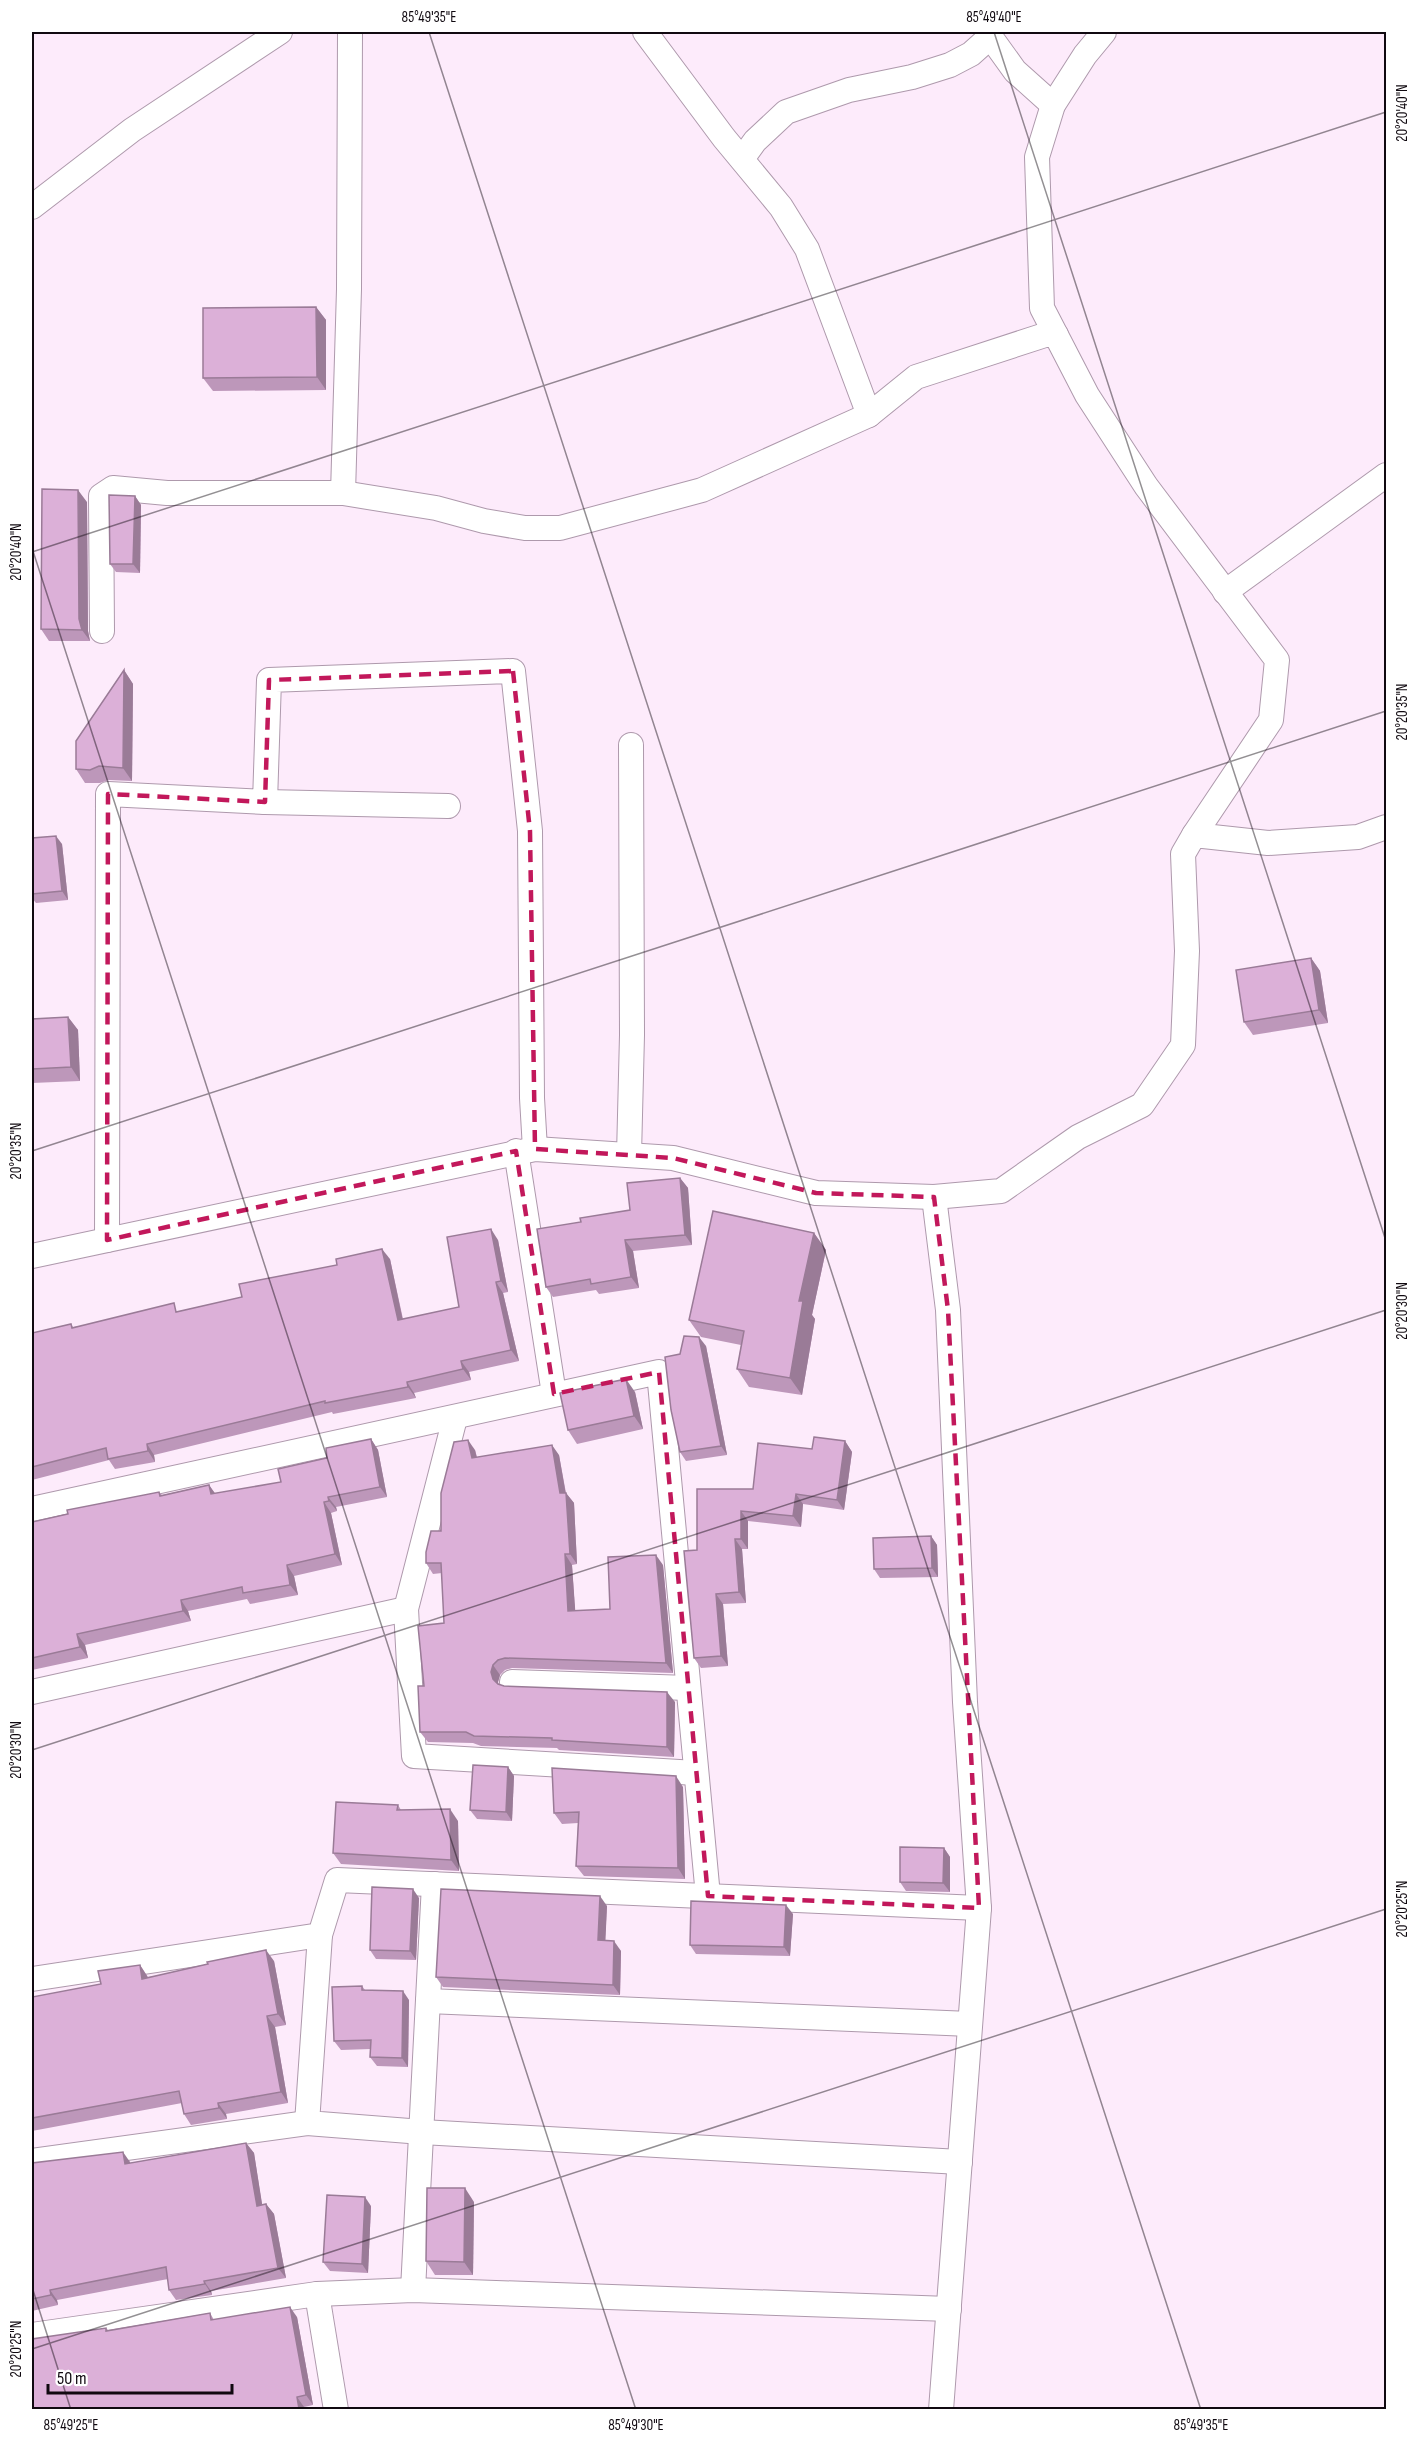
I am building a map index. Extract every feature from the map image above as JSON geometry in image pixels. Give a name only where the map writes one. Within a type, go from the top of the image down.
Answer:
[{"type":"street","points":[[32,207],[132,130],[280,32]]},
{"type":"street","points":[[343,493],[349,289],[350,32]]},
{"type":"street","points":[[645,32],[741,159],[781,207],[807,249],[868,415]]},
{"type":"street","points":[[32,1256],[526,1150],[673,1158],[816,1193],[934,1197],[1001,1191],[1078,1137],[1142,1105],[1184,1045],[1187,951],[1183,854],[1271,720],[1277,660],[1146,486],[1087,395],[1042,308],[1037,157],[1053,105],[1085,55],[1104,32]]},
{"type":"street","points":[[741,159],[755,141],[786,112],[849,90],[912,77],[950,65],[970,54],[989,34],[1015,71],[1053,105]]},
{"type":"street","points":[[102,632],[100,496],[113,488],[167,493],[343,493],[436,508],[484,521],[525,528],[560,528],[702,490],[868,415],[916,376],[1045,335],[1056,335]]},
{"type":"street","points":[[1225,592],[1386,475]]},
{"type":"street","points":[[265,802],[269,680],[513,670],[530,831],[532,1098],[526,1150],[554,1394]]},
{"type":"street","points":[[629,1155],[632,1035],[632,744]]},
{"type":"street","points":[[107,1239],[108,794],[265,802],[448,806]]},
{"type":"street","points":[[1194,835],[1268,843],[1358,837],[1386,827]]},
{"type":"street","points":[[934,1197],[948,1310],[966,1702],[979,1908],[941,2409]]},
{"type":"street","points":[[32,1509],[659,1372],[708,1896]]},
{"type":"street","points":[[455,1418],[405,1609],[414,1756],[696,1773]]},
{"type":"street","points":[[32,1692],[405,1609]]},
{"type":"street","points":[[512,1682],[688,1688]]},
{"type":"street","points":[[307,2123],[320,1935],[337,1880],[979,1908]]},
{"type":"street","points":[[413,2290],[434,1884]]},
{"type":"street","points":[[32,1979],[320,1935]]},
{"type":"street","points":[[428,2001],[970,2024]]},
{"type":"street","points":[[32,2161],[307,2123],[422,2132],[960,2162]]},
{"type":"street","points":[[32,2334],[317,2294],[413,2290],[948,2309]]},
{"type":"street","points":[[317,2294],[336,2409]]},
{"type":"highlighted area","points":[[513,671],[530,831],[535,1149],[673,1158],[816,1193],[934,1197],[948,1310],[979,1908],[708,1896],[659,1372],[554,1394],[516,1151],[107,1240],[108,794],[265,802],[269,680]]},
{"type":"building","points":[[316,307],[317,377],[203,378],[203,308]]},
{"type":"building","points":[[42,489],[78,490],[79,619],[82,630],[41,629]]},
{"type":"building","points":[[109,495],[135,496],[133,564],[110,564]]},
{"type":"building","points":[[124,670],[123,768],[99,766],[90,770],[76,769],[76,741]]},
{"type":"building","points":[[56,836],[62,891],[32,894],[32,838]]},
{"type":"building","points":[[1311,958],[1319,1010],[1244,1022],[1236,970]]},
{"type":"building","points":[[68,1017],[71,1067],[32,1069],[32,1019]]},
{"type":"building","points":[[680,1178],[685,1235],[625,1240],[631,1277],[591,1284],[590,1279],[546,1287],[537,1229],[581,1222],[580,1218],[630,1210],[627,1183]]},
{"type":"building","points":[[713,1211],[814,1233],[799,1301],[803,1301],[790,1378],[737,1369],[744,1331],[689,1320]]},
{"type":"building","points":[[491,1229],[501,1281],[496,1282],[511,1350],[461,1361],[463,1369],[407,1382],[408,1387],[325,1403],[325,1401],[147,1444],[148,1451],[108,1459],[106,1448],[32,1467],[32,1333],[71,1324],[72,1328],[174,1303],[176,1312],[242,1297],[239,1284],[337,1265],[336,1259],[382,1249],[398,1320],[459,1307],[447,1237]]},
{"type":"building","points":[[684,1336],[699,1337],[721,1446],[680,1452],[671,1410],[665,1357],[680,1354]]},
{"type":"building","points":[[626,1379],[634,1416],[568,1430],[560,1393]]},
{"type":"building","points":[[814,1437],[845,1441],[837,1500],[796,1494],[793,1516],[741,1511],[741,1539],[735,1539],[739,1592],[716,1594],[721,1656],[694,1658],[684,1551],[697,1550],[697,1489],[753,1489],[758,1443],[812,1449]]},
{"type":"building","points":[[371,1439],[380,1487],[328,1497],[329,1501],[324,1502],[335,1554],[287,1565],[290,1585],[243,1593],[242,1587],[181,1600],[183,1611],[77,1634],[80,1647],[32,1658],[32,1522],[68,1514],[67,1510],[159,1492],[160,1496],[209,1485],[211,1494],[281,1482],[278,1469],[327,1458],[326,1448]]},
{"type":"building","points":[[468,1440],[472,1458],[552,1445],[560,1493],[566,1493],[570,1554],[565,1554],[568,1611],[610,1609],[608,1557],[656,1555],[666,1663],[505,1658],[493,1665],[491,1672],[493,1679],[504,1686],[667,1692],[667,1747],[552,1740],[552,1738],[474,1736],[466,1732],[420,1732],[418,1686],[424,1686],[418,1626],[444,1623],[441,1563],[426,1563],[426,1552],[431,1531],[441,1531],[441,1493],[454,1442]]},
{"type":"building","points":[[931,1536],[932,1568],[874,1569],[873,1538]]},
{"type":"building","points":[[473,1765],[508,1767],[506,1812],[470,1810]]},
{"type":"building","points":[[552,1768],[676,1776],[678,1868],[576,1866],[579,1812],[554,1813]]},
{"type":"building","points":[[336,1802],[398,1805],[397,1810],[450,1809],[451,1860],[333,1853]]},
{"type":"building","points":[[900,1847],[944,1848],[943,1883],[900,1882]]},
{"type":"building","points":[[372,1887],[413,1889],[410,1951],[370,1950]]},
{"type":"building","points":[[441,1889],[600,1896],[598,1940],[614,1941],[613,1985],[436,1977]]},
{"type":"building","points":[[691,1901],[786,1905],[784,1947],[690,1945]]},
{"type":"building","points":[[266,1950],[278,2014],[267,2016],[281,2092],[218,2103],[219,2108],[184,2114],[179,2091],[32,2118],[32,1997],[101,1984],[98,1971],[140,1965],[142,1979]]},
{"type":"building","points":[[362,1986],[362,1990],[403,1991],[402,2058],[370,2057],[371,2040],[334,2041],[332,1987]]},
{"type":"building","points":[[246,2143],[257,2206],[266,2204],[278,2268],[204,2281],[205,2284],[169,2290],[166,2267],[50,2290],[51,2295],[32,2299],[32,2163],[123,2152],[125,2164]]},
{"type":"building","points":[[427,2188],[465,2188],[464,2262],[426,2261]]},
{"type":"building","points":[[327,2195],[365,2197],[362,2264],[323,2262]]},
{"type":"building","points":[[290,2307],[306,2395],[297,2397],[299,2409],[32,2409],[32,2339],[106,2328],[106,2331],[210,2313],[211,2320]]}]
